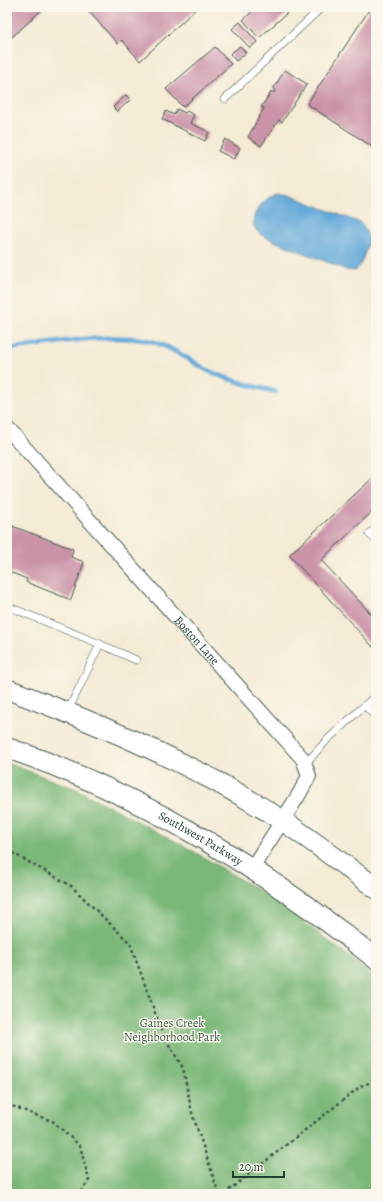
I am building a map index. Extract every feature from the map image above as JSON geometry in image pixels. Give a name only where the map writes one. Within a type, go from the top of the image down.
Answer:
[{"type":"main road","points":[[7,689],[68,712],[146,746],[214,781],[282,821],[376,888]]},
{"type":"main road","name":"Southwest Parkway","points":[[7,748],[35,757],[120,796],[193,833],[252,868],[299,899],[376,959]]},
{"type":"street","name":"Boston Lane","points":[[7,428],[298,753],[305,764]]},
{"type":"street","points":[[252,868],[309,776],[305,764]]},
{"type":"lane","points":[[225,99],[322,7]]},
{"type":"lane","points":[[376,528],[369,534],[376,540]]},
{"type":"lane","points":[[7,606],[136,660]]},
{"type":"lane","points":[[68,712],[100,644]]},
{"type":"lane","points":[[305,764],[328,739],[376,695]]},
{"type":"lane","points":[[365,705],[376,718]]},
{"type":"path","points":[[7,850],[70,885],[130,943],[163,1035],[183,1068],[192,1114],[219,1194]]},
{"type":"path","points":[[224,1194],[361,1086],[376,1080]]},
{"type":"path","points":[[7,1104],[54,1122],[80,1146],[89,1180],[80,1194]]},
{"type":"green space","name":"Gaines Creek Neighborhood Park","points":[[7,763],[76,789],[188,848],[271,898],[343,952],[376,979],[376,1194],[7,1194]]},
{"type":"water","points":[[278,193],[289,195],[361,223],[370,239],[360,266],[355,271],[347,270],[269,239],[259,233],[254,226],[253,221],[255,215],[262,203]]},
{"type":"building","points":[[7,7],[45,7],[12,37],[7,31]]},
{"type":"building","points":[[85,7],[198,7],[140,61],[122,40],[118,44]]},
{"type":"building","points":[[257,7],[294,7],[259,38],[243,20]]},
{"type":"building","points":[[371,7],[376,7],[376,149],[307,104]]},
{"type":"building","points":[[240,22],[257,42],[250,48],[232,29]]},
{"type":"building","points":[[240,46],[246,53],[236,61],[230,54]]},
{"type":"building","points":[[215,47],[231,64],[183,107],[166,89]]},
{"type":"building","points":[[285,70],[307,84],[282,122],[279,120],[261,146],[248,137],[264,108],[261,107],[272,91],[274,93],[275,91],[273,89]]},
{"type":"building","points":[[126,95],[130,100],[117,112],[113,107]]},
{"type":"building","points":[[177,109],[185,113],[187,111],[194,115],[190,123],[209,132],[205,141],[162,119],[166,111],[174,115]]},
{"type":"building","points":[[225,139],[240,148],[234,159],[218,151]]},
{"type":"building","points":[[376,475],[376,508],[321,560],[372,615],[376,611],[376,645],[373,647],[289,555]]},
{"type":"building","points":[[7,524],[73,549],[71,557],[84,562],[71,600],[26,582],[27,579],[7,571]]},
{"type":"waterway","points":[[7,349],[94,338],[129,338],[146,340],[163,345],[217,375],[276,392]]}]
